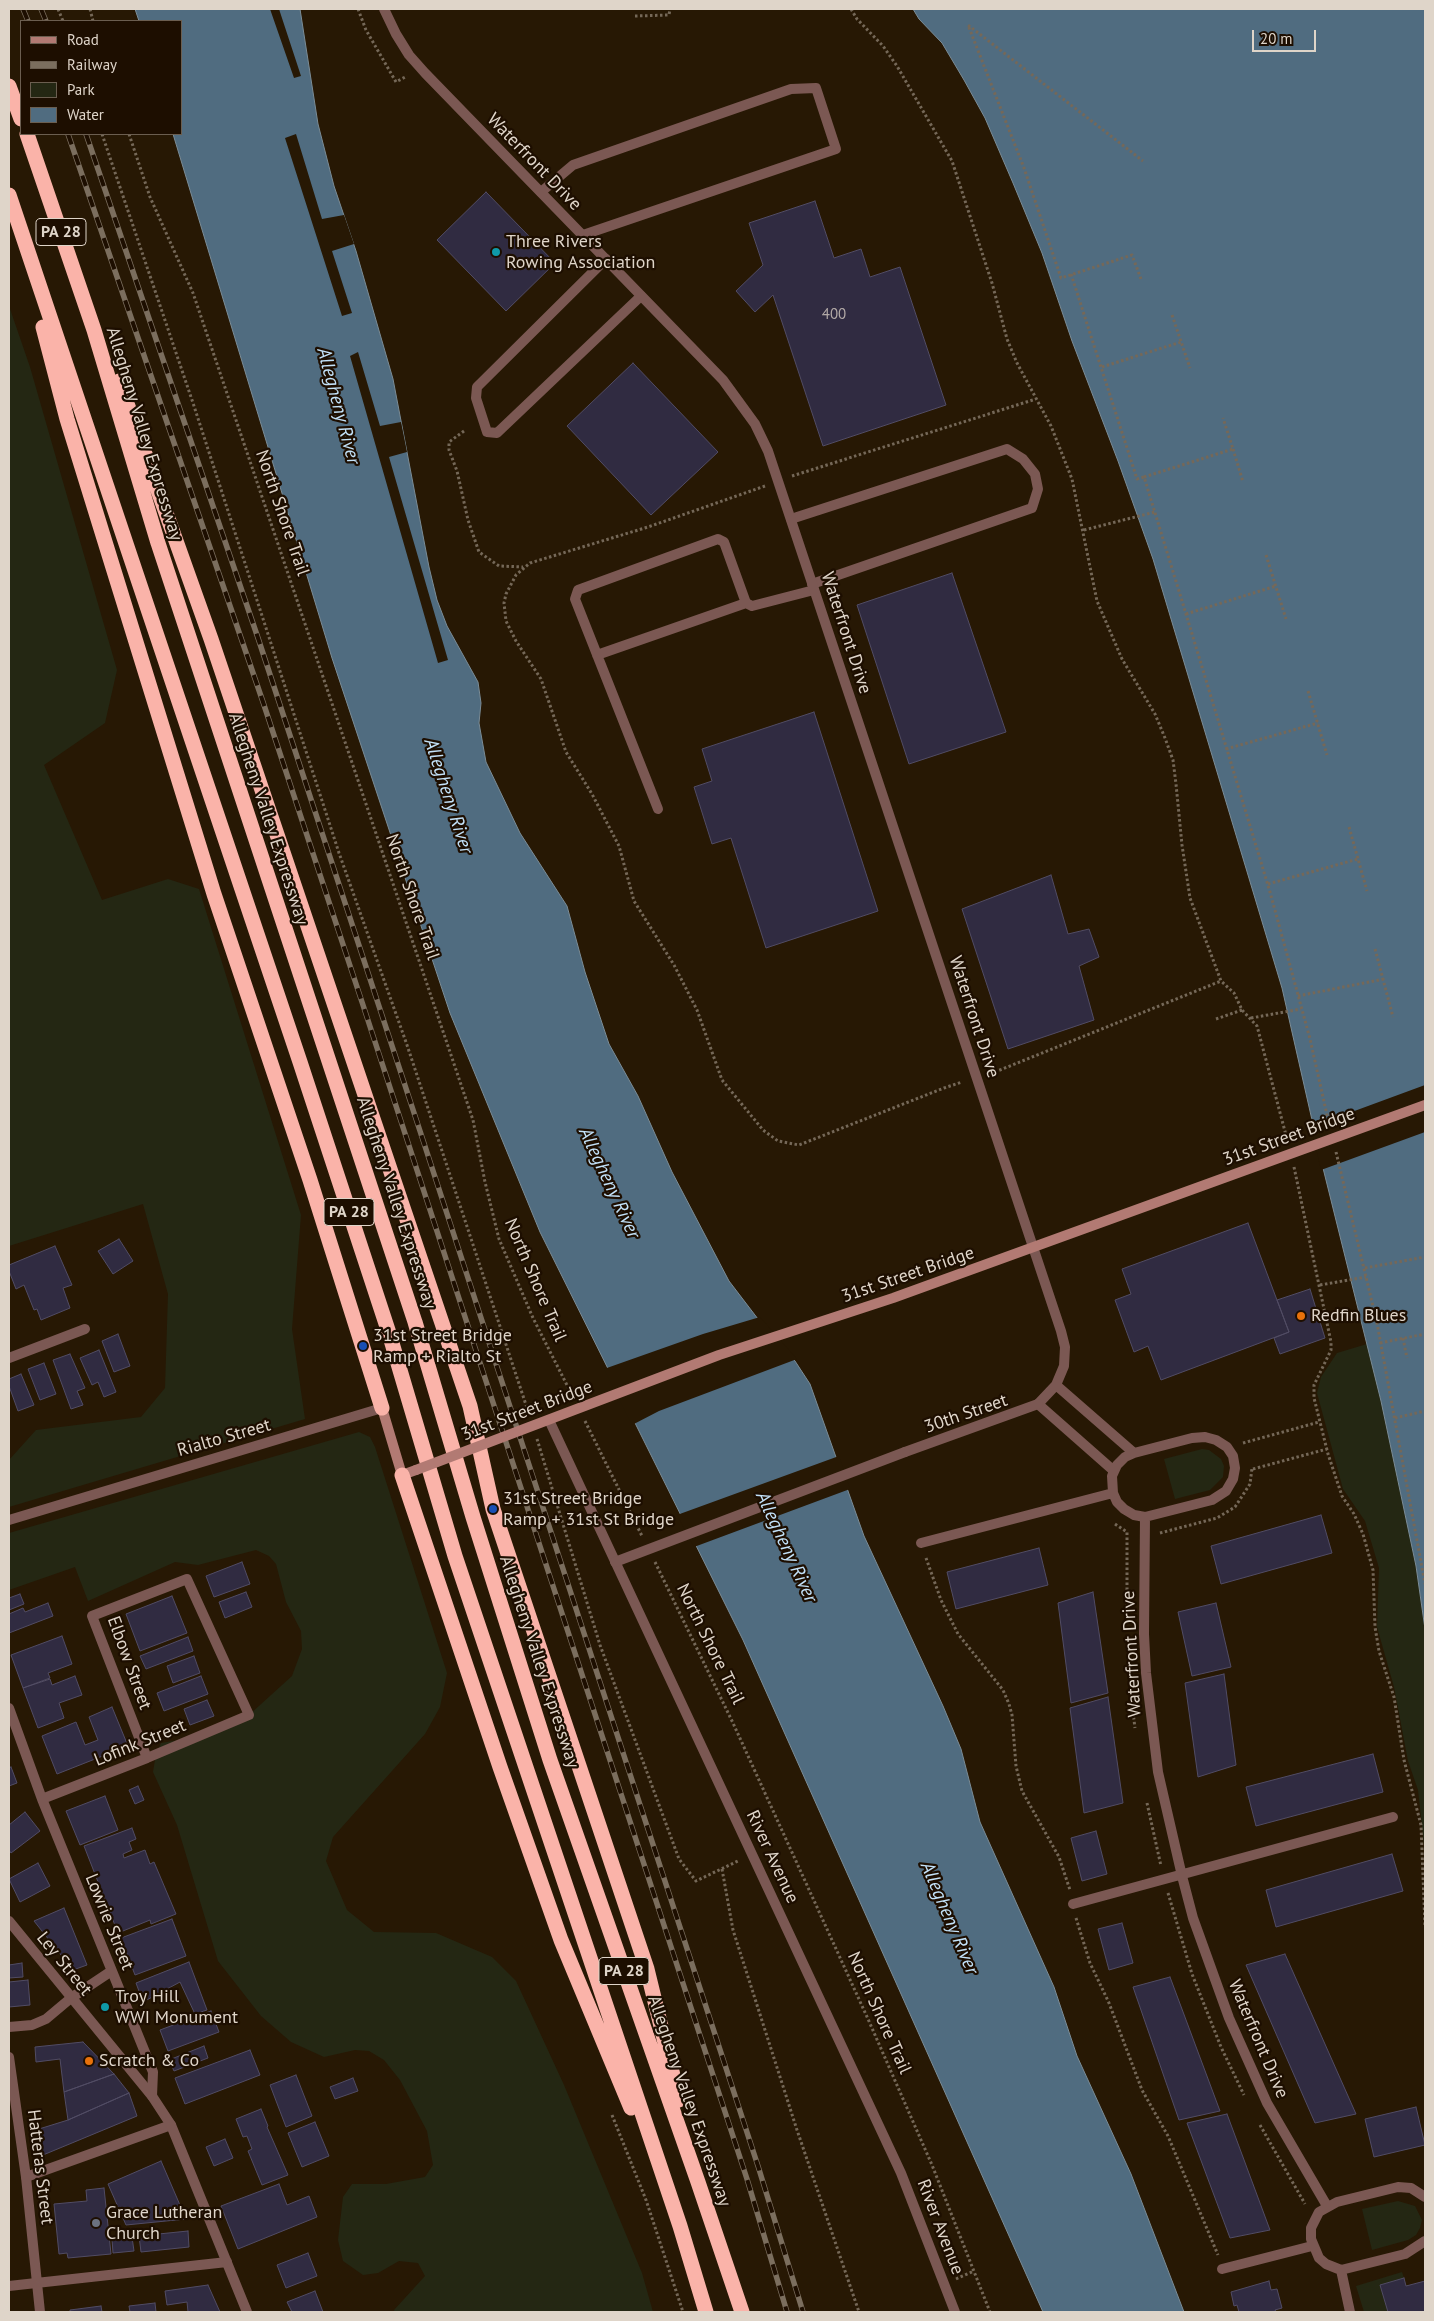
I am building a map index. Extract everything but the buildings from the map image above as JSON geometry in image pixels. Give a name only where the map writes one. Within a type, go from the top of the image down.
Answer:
[{"type":"highway","points":[[9,86],[20,116]]},
{"type":"highway","name":"Allegheny Valley Expressway","points":[[27,135],[94,330],[158,544],[415,1322],[472,1517],[550,1760],[742,2312]]},
{"type":"highway","points":[[10,198],[70,428],[214,894],[307,1170],[382,1408]]},
{"type":"highway","name":"PA 28","points":[[10,198],[389,1333],[455,1556],[680,2226],[706,2312]]},
{"type":"highway","points":[[94,330],[120,383],[211,638],[470,1406],[493,1509],[647,1969],[698,2182]]},
{"type":"highway","points":[[409,1473],[500,1767],[561,1940],[680,2226]]},
{"type":"main road","name":"31st Street Bridge","points":[[409,1473],[479,1448],[720,1354],[894,1298],[1425,1105]]},
{"type":"main road","points":[[382,1408],[409,1473]]},
{"type":"street","name":"Waterfront Drive","points":[[384,9],[396,34],[420,68],[723,380],[755,424],[768,451],[1065,1347],[1064,1366],[1056,1385],[1038,1404]]},
{"type":"street","points":[[541,192],[573,164],[791,89],[816,88],[836,149],[583,235]]},
{"type":"street","points":[[606,259],[477,387],[476,398],[487,432],[497,433],[641,296]]},
{"type":"street","points":[[658,809],[575,599],[578,590],[718,539],[724,542],[746,603],[752,606],[813,587],[1032,508],[1038,489],[1035,474],[1023,459],[1007,449],[791,519]]},
{"type":"street","points":[[597,655],[746,603]]},
{"type":"street","points":[[9,1358],[85,1329]]},
{"type":"street","points":[[1056,1385],[1134,1453]]},
{"type":"street","points":[[1038,1404],[1114,1471]]},
{"type":"street","name":"30th Street","points":[[614,1562],[1038,1404]]},
{"type":"street","name":"Rialto Street","points":[[9,1520],[382,1408]]},
{"type":"street","name":"River Avenue","points":[[549,1420],[901,2173],[955,2312]]},
{"type":"street","points":[[1205,1437],[1216,1440],[1227,1447],[1233,1456],[1235,1471],[1233,1479],[1226,1491],[1212,1500],[1145,1517],[1134,1515],[1124,1509],[1113,1492],[1114,1471],[1125,1457],[1134,1453],[1192,1438],[1205,1437]]},
{"type":"street","points":[[921,1543],[1113,1492]]},
{"type":"street","name":"Waterfront Drive","points":[[1145,1517],[1144,1634],[1154,1739],[1165,1806],[1193,1918],[1232,2024],[1267,2103],[1327,2206]]},
{"type":"street","name":"Elbow Street","points":[[148,1758],[92,1616],[187,1579],[249,1715]]},
{"type":"street","name":"Lowrie Street","points":[[9,1708],[42,1799],[110,1972],[123,1996],[153,2072],[152,2096]]},
{"type":"street","name":"Lofink Street","points":[[42,1799],[148,1758],[249,1715]]},
{"type":"street","points":[[1073,1904],[1393,1818]]},
{"type":"street","name":"Ley Street","points":[[9,1921],[152,2096]]},
{"type":"street","points":[[9,2027],[32,2025],[46,2019],[71,1998],[110,1972]]},
{"type":"street","name":"Hatteras Street","points":[[9,2057],[26,2177],[40,2312]]},
{"type":"street","points":[[152,2096],[171,2125],[248,2312]]},
{"type":"street","points":[[26,2177],[171,2125]]},
{"type":"street","points":[[1425,2197],[1411,2188],[1398,2187],[1327,2206],[1319,2212],[1311,2228],[1312,2246],[1319,2258],[1326,2264],[1341,2270],[1405,2254],[1425,2241]]},
{"type":"street","points":[[1222,2269],[1312,2246]]},
{"type":"street","points":[[9,2286],[226,2262]]},
{"type":"street","points":[[1341,2270],[1350,2312]]},
{"type":"path","points":[[358,9],[366,30],[396,82],[420,68]]},
{"type":"path","points":[[851,9],[857,19],[883,46],[897,66],[952,161],[992,283],[1007,339],[1061,450],[1072,479],[1084,530],[1097,601],[1122,659],[1155,714],[1172,760],[1188,890],[1199,925],[1221,981],[1237,996],[1242,1010],[1257,1026],[1288,1141]]},
{"type":"path","points":[[635,16],[669,16],[670,10]]},
{"type":"path","points":[[1141,279],[1132,255],[1061,278],[1024,168],[968,25],[1144,162]]},
{"type":"path","points":[[102,135],[193,403],[339,853],[408,1045],[530,1417]]},
{"type":"path","name":"North Shore Trail","points":[[129,135],[150,197],[193,293],[470,1110],[499,1239],[533,1318],[576,1403]]},
{"type":"path","points":[[1071,274],[1137,479],[1233,450]]},
{"type":"path","points":[[1172,315],[1190,368]]},
{"type":"path","points":[[1102,367],[1181,342]]},
{"type":"path","points":[[1223,418],[1243,482]]},
{"type":"path","points":[[464,431],[449,442],[449,450],[457,471],[468,520],[479,552],[499,566],[523,566]]},
{"type":"path","points":[[1144,477],[1268,884],[1302,1009],[1331,1133]]},
{"type":"path","points":[[1084,530],[1154,512]]},
{"type":"path","points":[[1266,556],[1286,619]]},
{"type":"path","points":[[516,574],[504,603],[511,632],[540,679],[566,752],[619,846],[634,901],[674,965],[697,1010],[722,1080],[763,1130],[778,1141],[785,1144],[807,1143],[1221,981]]},
{"type":"path","points":[[1186,614],[1276,586]]},
{"type":"path","points":[[1308,692],[1327,755]]},
{"type":"path","points":[[1226,749],[1318,723]]},
{"type":"path","points":[[1349,828],[1367,891]]},
{"type":"path","points":[[1268,884],[1358,859]]},
{"type":"path","points":[[1376,949],[1393,1017]]},
{"type":"path","points":[[1298,996],[1384,979]]},
{"type":"path","points":[[1250,1018],[1302,1009]]},
{"type":"path","points":[[1216,1020],[1242,1010]]},
{"type":"path","points":[[1335,1150],[1367,1277],[1424,1570],[1425,1584]]},
{"type":"path","points":[[1292,1158],[1320,1285],[1331,1350],[1313,1392],[1319,1422],[1342,1496],[1354,1514],[1373,1570],[1375,1627],[1379,1651],[1394,1697],[1404,1760],[1421,1825],[1425,1927]]},
{"type":"path","points":[[1365,1268],[1425,1258]]},
{"type":"path","points":[[1320,1285],[1367,1277]]},
{"type":"path","points":[[1380,1343],[1425,1334]]},
{"type":"path","points":[[1403,1338],[1407,1358]]},
{"type":"path","points":[[1395,1418],[1425,1411]]},
{"type":"path","points":[[581,1412],[646,1544]]},
{"type":"path","points":[[1227,1447],[1319,1422]]},
{"type":"path","points":[[536,1436],[600,1645],[679,1859],[696,1881],[722,1869],[732,1930],[797,2130],[860,2312]]},
{"type":"path","points":[[1240,1439],[1247,1447]]},
{"type":"path","points":[[1235,1471],[1252,1469],[1327,1449]]},
{"type":"path","points":[[1098,1496],[1103,1511],[1110,1520],[1127,1532],[1158,1534],[1226,1514],[1235,1507],[1247,1491],[1252,1463]]},
{"type":"path","points":[[1127,1532],[1127,1626]]},
{"type":"path","name":"North Shore Trail","points":[[651,1553],[733,1723],[868,2019],[932,2166],[990,2312]]},
{"type":"path","points":[[1133,1705],[1136,1738]]},
{"type":"path","points":[[1146,1795],[1164,1880],[1192,1974],[1246,2099]]},
{"type":"path","points":[[1258,2123],[1306,2205]]},
{"type":"green space","points":[[9,306],[30,367],[117,670],[105,723],[44,765],[102,900],[168,879],[199,889],[301,1215],[292,1329],[305,1419],[9,1507],[9,1460],[36,1430],[141,1417],[165,1388],[168,1294],[143,1204],[9,1246]]},
{"type":"green space","points":[[1367,1344],[1416,1566],[1425,1629],[1425,1854],[1418,1790],[1408,1761],[1394,1687],[1377,1627],[1379,1568],[1365,1521],[1343,1489],[1317,1393],[1321,1377],[1337,1353]]},
{"type":"green space","points":[[359,1432],[370,1437],[375,1447],[447,1673],[440,1707],[425,1734],[333,1837],[326,1861],[347,1910],[374,1932],[436,1933],[492,1957],[516,1981],[564,2085],[642,2273],[653,2312],[395,2312],[394,2310],[425,2276],[418,2263],[399,2261],[378,2273],[363,2275],[343,2261],[338,2240],[343,2197],[352,2184],[386,2184],[425,2177],[433,2165],[427,2131],[400,2080],[384,2060],[369,2051],[355,2050],[324,2057],[291,2042],[261,2016],[218,1961],[177,1825],[153,1772],[156,1754],[161,1743],[203,1736],[249,1715],[292,1676],[302,1649],[301,1631],[286,1602],[276,1564],[269,1556],[256,1550],[198,1565],[175,1562],[88,1601],[75,1567],[9,1590],[9,1533]]},
{"type":"green space","points":[[1202,1449],[1209,1450],[1221,1459],[1224,1466],[1223,1477],[1210,1490],[1175,1499],[1164,1459]]},
{"type":"green space","points":[[1398,2201],[1415,2206],[1422,2220],[1420,2228],[1416,2235],[1408,2240],[1372,2250],[1362,2209]]},
{"type":"green space","points":[[1402,2272],[1404,2278],[1381,2285],[1388,2312],[1364,2312],[1356,2286]]},
{"type":"water","name":"Allegheny River","points":[[135,9],[300,9],[318,124],[334,186],[356,251],[393,379],[437,600],[447,626],[478,682],[481,703],[479,723],[486,762],[520,833],[567,906],[585,972],[609,1044],[638,1096],[672,1172],[729,1281],[758,1319],[795,1361],[810,1384],[864,1536],[961,1749],[980,1822],[1054,1987],[1077,2056],[1131,2174],[1184,2312],[1043,2312],[743,1640],[540,1232],[450,1013],[332,658],[173,135],[182,135],[182,20],[139,20]]},
{"type":"water","points":[[913,9],[1425,9],[1425,1629],[1416,1566],[1381,1401],[1322,1164],[1282,988],[1153,559],[1072,341],[1042,253],[985,118],[942,43],[919,19]]},
{"type":"pier","points":[[270,9],[279,9],[301,76],[294,78]]},
{"type":"pier","points":[[296,134],[322,219],[344,215],[354,244],[332,251],[352,313],[342,316],[285,138]]},
{"type":"pier","points":[[358,352],[380,426],[401,422],[407,452],[389,457],[448,660],[438,663],[350,356]]},
{"type":"pier","points":[[1425,1085],[1425,1132],[1321,1170],[1311,1127]]},
{"type":"pier","points":[[760,1317],[797,1359],[659,1411],[632,1425],[604,1369],[703,1334]]},
{"type":"pier","points":[[839,1456],[850,1489],[694,1547],[677,1515]]},
{"type":"railway","points":[[23,9],[28,20]]},
{"type":"railway","points":[[41,9],[46,20]]},
{"type":"railway","points":[[68,135],[263,702],[747,2179],[787,2312]]},
{"type":"railway","points":[[86,135],[258,638],[758,2166],[803,2312]]},
{"type":"place","name":"Three Rivers Rowing Association","points":[[496,252]]},
{"type":"place","name":"Redfin Blues","points":[[1301,1316]]},
{"type":"place","name":"31st Street Bridge Ramp + Rialto St","points":[[363,1346]]},
{"type":"place","name":"31st Street Bridge Ramp + 31st St Bridge","points":[[493,1509]]},
{"type":"place","name":"Troy Hill WWI Monument","points":[[105,2007]]},
{"type":"place","name":"Scratch & Co","points":[[89,2061]]},
{"type":"place","name":"Grace Lutheran Church","points":[[96,2223]]}]
